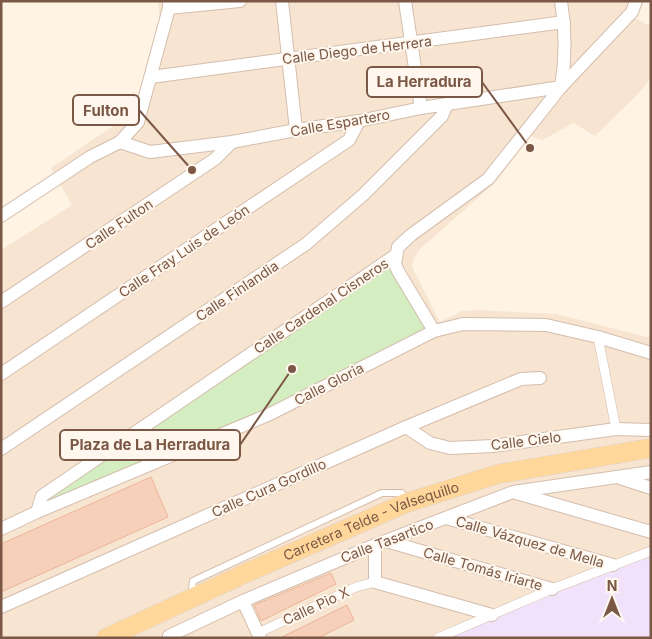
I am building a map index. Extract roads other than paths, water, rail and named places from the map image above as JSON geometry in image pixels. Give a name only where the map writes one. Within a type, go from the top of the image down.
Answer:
[{"type":"main road","name":"Carretera Telde - Valsequillo","points":[[106,638],[191,598],[406,503],[498,474],[651,448]]},
{"type":"street","points":[[1,216],[90,157],[120,142],[138,122],[169,4],[240,1]]},
{"type":"street","points":[[282,1],[296,130]]},
{"type":"street","points":[[405,1],[421,108]]},
{"type":"street","points":[[560,87],[565,62],[564,22],[561,1]]},
{"type":"street","name":"Calle Cardenal Cisneros","points":[[37,512],[42,496],[396,255],[398,247],[411,235],[488,180],[560,87],[632,12],[636,1]]},
{"type":"street","name":"Calle Diego de Herrera","points":[[150,77],[564,22]]},
{"type":"street","name":"Calle Espartero","points":[[120,142],[150,152],[232,142],[359,121],[421,108],[560,87]]},
{"type":"street","name":"Calle Finlandia","points":[[1,449],[306,244],[363,196],[442,116],[447,104]]},
{"type":"street","name":"Calle Fray Luis de León","points":[[1,374],[349,140],[359,121]]},
{"type":"street","name":"Calle Fulton","points":[[1,302],[215,160],[232,142]]},
{"type":"street","points":[[396,255],[395,264],[398,271],[434,331]]},
{"type":"street","name":"Calle Gloria","points":[[1,529],[270,414],[434,331],[463,324],[546,325],[651,353]]},
{"type":"street","points":[[598,338],[616,429]]},
{"type":"street","name":"Calle Cura Gordillo","points":[[1,606],[406,427],[521,379],[540,378]]},
{"type":"street","name":"Calle Cielo","points":[[406,427],[430,443],[450,448],[493,446],[616,429],[651,430]]},
{"type":"street","name":"Calle Tasartico","points":[[170,637],[243,601],[380,543],[513,492],[651,472]]},
{"type":"street","points":[[615,476],[651,488]]},
{"type":"street","points":[[513,492],[651,532]]},
{"type":"street","name":"Calle Vázquez de Mella","points":[[446,518],[614,565]]},
{"type":"street","points":[[380,543],[375,582],[492,615]]},
{"type":"street","name":"Calle Tomás Iriarte","points":[[380,543],[552,589]]},
{"type":"street","points":[[438,638],[552,589],[651,551]]},
{"type":"street","name":"Calle Pio X","points":[[259,635],[356,588],[375,582]]},
{"type":"street","points":[[243,601],[259,635]]},
{"type":"place","name":"La Herradura","points":[[530,148]]},
{"type":"place","name":"Fulton","points":[[192,170]]},
{"type":"place","name":"Plaza de La Herradura","points":[[292,369]]}]
